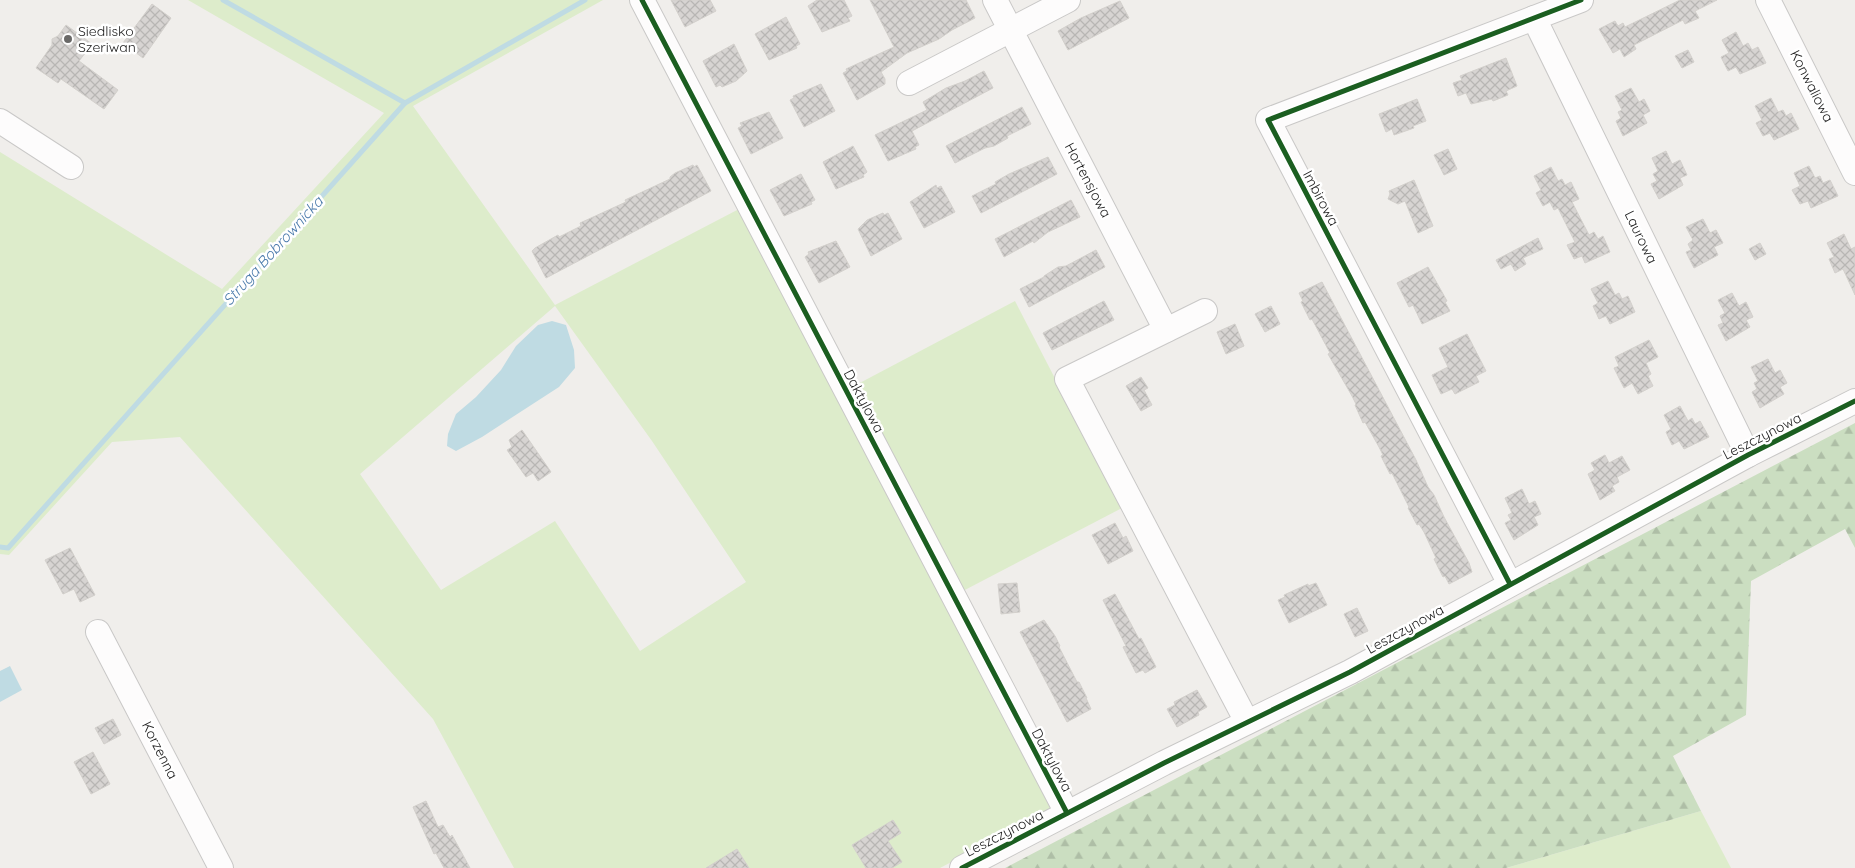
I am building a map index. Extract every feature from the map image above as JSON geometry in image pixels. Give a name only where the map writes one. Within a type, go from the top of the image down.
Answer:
[{"type":"street","name":"Daktylowa","points":[[642,0],[1067,813]]},
{"type":"street","name":"Hortensjowa","points":[[994,0],[1166,330]]},
{"type":"street","points":[[909,83],[1068,0]]},
{"type":"street","name":"Imbirowa","points":[[1510,584],[1268,120],[1581,0]]},
{"type":"street","name":"Konwaliowa","points":[[1768,0],[1855,172]]},
{"type":"street","name":"Laurowa","points":[[1534,18],[1748,455]]},
{"type":"street","points":[[0,121],[71,166]]},
{"type":"street","points":[[1205,311],[1067,379],[1247,722]]},
{"type":"street","name":"Leszczynowa","points":[[962,868],[1247,722],[1350,672],[1748,455],[1855,401]]},
{"type":"street","name":"Korzenna","points":[[98,632],[221,868]]},
{"type":"green space","points":[[188,0],[603,0],[413,106],[555,305],[739,209],[1052,809],[940,868],[514,868],[433,719],[180,437],[112,442],[9,555],[0,554],[0,152],[222,289],[384,113]],"holes":[[[555,306],[652,441],[746,582],[640,651],[555,521],[441,590],[360,474]]]},
{"type":"green space","points":[[1015,301],[1122,508],[961,592],[854,386]]},
{"type":"green space","points":[[1855,423],[1855,548],[1845,529],[1751,581],[1746,715],[1673,756],[1701,811],[1506,868],[1005,868]]},
{"type":"green space","points":[[1701,811],[1731,868],[1506,868]]},
{"type":"water","points":[[552,321],[566,325],[574,350],[575,368],[559,387],[482,437],[456,451],[447,446],[448,434],[456,414],[476,397],[501,370],[516,346],[538,325]]},
{"type":"water","points":[[10,666],[22,690],[0,702],[0,671]]},
{"type":"building","points":[[671,0],[710,0],[716,11],[685,27]]},
{"type":"building","points":[[817,0],[844,0],[852,16],[848,18],[850,21],[822,32],[808,6]]},
{"type":"building","points":[[870,0],[966,0],[975,18],[939,39],[907,53],[881,72],[885,79],[885,84],[857,100],[843,73],[847,71],[846,69],[894,47]]},
{"type":"building","points":[[1680,0],[1717,0],[1695,11],[1699,18],[1685,24],[1683,20],[1634,45],[1636,49],[1624,57],[1620,49],[1613,53],[1599,29],[1615,21],[1618,26],[1623,23],[1625,27]]},
{"type":"building","points":[[1120,1],[1129,18],[1068,50],[1058,31],[1081,18]]},
{"type":"building","points":[[152,4],[171,18],[143,58],[123,43]]},
{"type":"building","points":[[786,17],[800,44],[796,46],[797,48],[769,60],[755,34]]},
{"type":"building","points":[[66,25],[92,44],[79,61],[118,90],[104,109],[61,79],[58,83],[36,68],[52,45],[52,39],[58,36]]},
{"type":"building","points":[[1736,32],[1743,46],[1748,43],[1752,50],[1758,47],[1766,63],[1740,74],[1736,67],[1728,71],[1721,57],[1729,53],[1722,40]]},
{"type":"building","points":[[734,44],[747,71],[736,81],[722,87],[720,85],[716,87],[703,61]]},
{"type":"building","points":[[1688,50],[1694,62],[1682,68],[1675,56]]},
{"type":"building","points":[[1506,58],[1517,86],[1506,91],[1508,95],[1493,101],[1492,99],[1471,104],[1466,93],[1458,96],[1453,83],[1462,80],[1460,76]]},
{"type":"building","points":[[984,71],[993,88],[912,131],[919,145],[915,147],[916,149],[888,161],[875,135],[927,110],[923,102],[946,88]]},
{"type":"building","points":[[821,84],[835,111],[804,127],[790,100],[794,98],[793,96]]},
{"type":"building","points":[[1631,88],[1639,102],[1644,99],[1650,111],[1643,115],[1647,123],[1623,136],[1616,121],[1621,118],[1618,112],[1622,110],[1615,96]]},
{"type":"building","points":[[1771,98],[1778,112],[1783,110],[1786,116],[1791,113],[1799,129],[1774,140],[1770,133],[1763,136],[1756,123],[1762,120],[1755,106]]},
{"type":"building","points":[[1417,99],[1426,121],[1413,126],[1414,128],[1394,135],[1392,129],[1386,132],[1379,114]]},
{"type":"building","points":[[1022,107],[1031,124],[1007,136],[1008,138],[994,146],[985,148],[955,163],[946,146]]},
{"type":"building","points":[[769,112],[783,138],[751,154],[738,128],[742,126],[740,123]]},
{"type":"building","points":[[853,146],[867,172],[863,175],[864,177],[836,189],[823,162]]},
{"type":"building","points":[[1448,149],[1457,169],[1444,175],[1434,155]]},
{"type":"building","points":[[1666,151],[1672,164],[1680,160],[1687,175],[1680,178],[1683,185],[1659,199],[1651,184],[1657,181],[1653,174],[1658,171],[1652,158]]},
{"type":"building","points":[[1048,157],[1057,174],[981,213],[972,196],[996,184],[995,182],[1009,174]]},
{"type":"building","points":[[693,165],[694,167],[697,165],[711,191],[546,278],[532,251],[535,248],[558,235],[559,237],[581,226],[580,223],[626,202],[625,200],[670,179],[675,173]]},
{"type":"building","points":[[1809,166],[1815,178],[1820,176],[1823,183],[1830,180],[1838,196],[1811,208],[1808,201],[1800,204],[1792,190],[1800,186],[1794,173]]},
{"type":"building","points":[[1551,167],[1558,181],[1562,179],[1565,185],[1571,182],[1579,199],[1572,202],[1589,235],[1594,232],[1598,239],[1603,236],[1610,252],[1585,263],[1582,256],[1574,259],[1567,245],[1575,242],[1558,208],[1554,210],[1550,202],[1543,206],[1536,193],[1541,190],[1534,176]]},
{"type":"building","points":[[801,174],[815,200],[811,202],[812,204],[784,216],[770,190]]},
{"type":"building","points":[[1414,180],[1433,226],[1418,233],[1405,201],[1398,204],[1388,199],[1389,191]]},
{"type":"building","points":[[936,185],[937,188],[941,186],[955,212],[924,228],[910,202]]},
{"type":"building","points":[[1071,200],[1080,217],[1048,232],[1034,243],[1033,241],[1004,257],[995,239]]},
{"type":"building","points":[[883,213],[884,215],[888,213],[902,239],[871,256],[858,229],[867,220]]},
{"type":"building","points":[[1703,219],[1710,233],[1716,230],[1723,243],[1714,247],[1718,255],[1694,268],[1686,252],[1691,250],[1688,244],[1693,240],[1686,227]]},
{"type":"building","points":[[1844,234],[1851,249],[1855,247],[1855,295],[1843,269],[1835,273],[1829,259],[1834,257],[1827,243]]},
{"type":"building","points":[[1538,238],[1543,249],[1523,258],[1526,264],[1515,271],[1511,264],[1501,269],[1496,260]]},
{"type":"building","points":[[836,241],[850,267],[819,283],[805,257],[809,254],[808,252]]},
{"type":"building","points":[[1760,243],[1766,254],[1755,260],[1749,249]]},
{"type":"building","points":[[1096,250],[1105,267],[1029,307],[1020,289],[1044,277],[1058,267],[1066,266]]},
{"type":"building","points":[[1428,267],[1447,301],[1445,302],[1450,311],[1422,324],[1413,305],[1409,307],[1397,283]]},
{"type":"building","points":[[1608,281],[1615,295],[1619,293],[1622,299],[1628,296],[1635,312],[1610,324],[1606,316],[1599,319],[1593,306],[1598,303],[1591,289]]},
{"type":"building","points":[[1322,282],[1469,563],[1472,572],[1449,584],[1445,576],[1443,577],[1424,532],[1419,524],[1417,525],[1392,473],[1390,474],[1381,456],[1383,455],[1379,447],[1365,422],[1363,423],[1352,396],[1328,354],[1330,353],[1301,302],[1303,301],[1299,293]]},
{"type":"building","points":[[1732,293],[1739,306],[1746,302],[1753,317],[1746,320],[1750,327],[1726,341],[1718,325],[1723,323],[1720,316],[1725,313],[1718,300]]},
{"type":"building","points":[[1104,301],[1114,320],[1052,350],[1043,333]]},
{"type":"building","points":[[1271,306],[1280,324],[1265,332],[1255,314]]},
{"type":"building","points":[[1235,324],[1244,346],[1226,354],[1217,332]]},
{"type":"building","points":[[1467,334],[1486,371],[1476,376],[1479,382],[1455,394],[1452,389],[1441,394],[1432,375],[1448,367],[1439,348]]},
{"type":"building","points":[[1649,340],[1658,357],[1646,363],[1651,374],[1648,376],[1653,386],[1638,394],[1632,383],[1624,388],[1614,368],[1619,366],[1615,357]]},
{"type":"building","points":[[1768,359],[1775,373],[1780,370],[1787,383],[1780,387],[1784,394],[1760,408],[1752,392],[1757,389],[1754,383],[1758,381],[1751,367]]},
{"type":"building","points":[[1141,377],[1148,388],[1144,390],[1152,405],[1141,411],[1126,386]]},
{"type":"building","points":[[1680,406],[1688,421],[1692,418],[1695,424],[1700,421],[1709,437],[1684,449],[1679,441],[1672,445],[1666,432],[1671,429],[1664,415]]},
{"type":"building","points":[[522,430],[551,472],[538,481],[533,473],[526,477],[507,450],[512,447],[509,440]]},
{"type":"building","points":[[1605,455],[1609,463],[1622,456],[1630,470],[1617,477],[1619,482],[1612,486],[1615,491],[1600,500],[1588,474],[1595,470],[1591,463]]},
{"type":"building","points":[[1522,489],[1529,504],[1535,501],[1541,514],[1534,517],[1538,525],[1514,540],[1505,523],[1511,520],[1508,515],[1512,513],[1505,498]]},
{"type":"building","points":[[1115,523],[1123,538],[1126,536],[1133,551],[1108,564],[1092,535]]},
{"type":"building","points":[[70,548],[95,595],[80,602],[74,589],[63,594],[45,560]]},
{"type":"building","points":[[1017,583],[1020,612],[1001,614],[998,584]]},
{"type":"building","points":[[1316,583],[1327,605],[1289,623],[1278,600],[1285,597],[1284,595],[1308,584],[1308,586]]},
{"type":"building","points":[[1115,594],[1156,667],[1145,673],[1143,670],[1136,673],[1123,647],[1126,646],[1103,600]]},
{"type":"building","points":[[1357,608],[1368,631],[1355,637],[1344,614]]},
{"type":"building","points":[[1044,620],[1055,636],[1091,709],[1067,722],[1020,632]]},
{"type":"building","points":[[1197,690],[1207,707],[1198,712],[1199,715],[1177,727],[1167,709],[1175,705],[1174,702]]},
{"type":"building","points":[[113,719],[121,735],[104,744],[95,728]]},
{"type":"building","points":[[93,752],[110,784],[91,794],[74,762]]},
{"type":"building","points":[[426,801],[438,827],[443,825],[450,837],[452,835],[470,868],[444,868],[436,853],[434,854],[413,807]]},
{"type":"building","points":[[893,820],[901,833],[888,841],[902,862],[892,868],[866,868],[852,845]]},
{"type":"building","points":[[737,849],[749,868],[706,868]]},
{"type":"waterway","points":[[223,0],[405,103]]},
{"type":"waterway","name":"Struga Bobrownicka","points":[[0,547],[8,548],[405,103],[585,0]]},
{"type":"cycle path","points":[[642,0],[1067,813]]},
{"type":"cycle path","points":[[1510,584],[1268,120],[1581,0]]},
{"type":"cycle path","points":[[962,868],[1164,763],[1350,672],[1748,455],[1855,401]]},
{"type":"place","name":"Siedlisko Szeriwan","points":[[68,39]]}]
